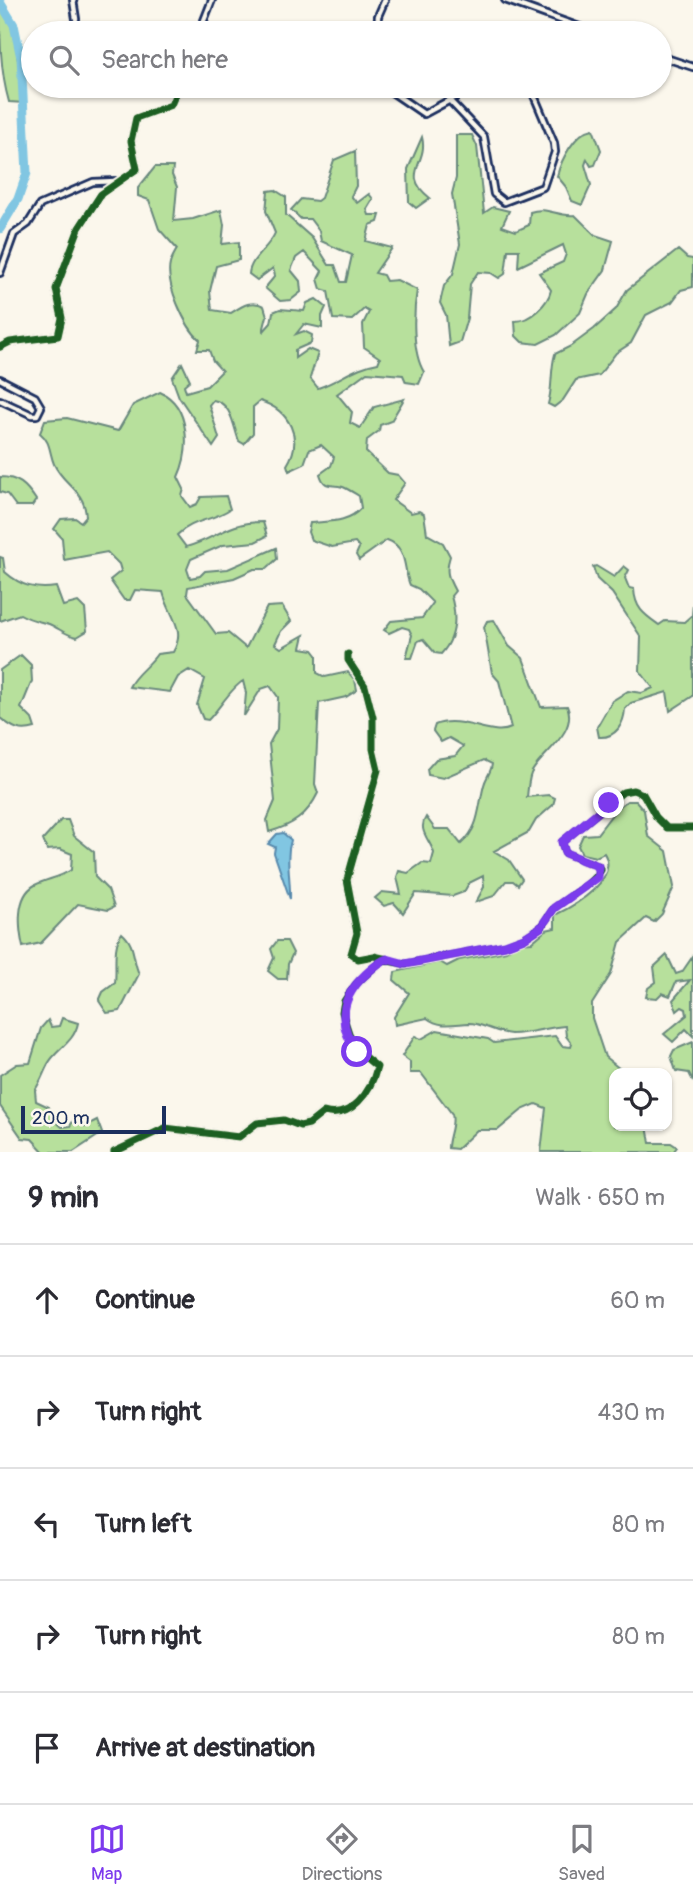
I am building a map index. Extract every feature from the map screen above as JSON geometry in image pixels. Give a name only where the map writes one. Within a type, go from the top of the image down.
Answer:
[{"type":"street","points":[[73,0],[76,19]]},
{"type":"street","points":[[204,21],[212,0]]},
{"type":"street","points":[[378,21],[385,0]]},
{"type":"street","points":[[505,0],[563,21]]},
{"type":"street","points":[[672,60],[693,67]]},
{"type":"street","points":[[0,347],[10,342],[58,336],[62,318],[55,296],[85,216],[101,194],[136,169],[131,141],[136,118],[171,105],[174,98]]},
{"type":"street","points":[[401,98],[424,114],[456,98]]},
{"type":"street","points":[[450,102],[484,137],[494,194],[504,202],[543,187],[555,152],[535,98]]},
{"type":"street","points":[[0,274],[14,234],[28,224],[40,205],[93,182],[117,181]]},
{"type":"street","points":[[0,379],[35,397],[41,407],[37,415],[32,415],[0,400]]},
{"type":"street","points":[[348,654],[348,660],[365,686],[373,717],[373,749],[378,769],[347,880],[358,933],[351,954],[358,959],[374,956],[405,964],[505,945],[533,934],[554,908],[588,884],[601,870],[598,866],[565,853],[562,842],[623,792],[633,790],[643,794],[656,817],[667,828],[693,828]]},
{"type":"street","points":[[114,1152],[156,1129],[239,1137],[257,1123],[284,1120],[300,1126],[309,1124],[324,1112],[339,1115],[349,1112],[369,1088],[377,1068],[354,1048],[343,1017],[344,1001],[356,984],[387,959]]},
{"type":"green space","points":[[0,5],[13,25],[21,98],[24,103],[9,102],[1,54]]},
{"type":"green space","points":[[593,129],[601,150],[595,165],[591,166],[587,159],[585,165],[591,185],[582,205],[572,201],[557,176],[565,155],[575,141],[586,131]]},
{"type":"green space","points":[[456,135],[472,135],[477,146],[484,213],[493,207],[509,211],[502,226],[516,231],[529,225],[530,212],[547,211],[575,215],[595,235],[613,241],[605,270],[588,294],[580,313],[556,335],[538,344],[522,342],[516,336],[515,321],[532,315],[546,301],[551,290],[539,273],[563,262],[566,254],[563,245],[518,267],[519,250],[508,250],[505,274],[499,278],[491,273],[478,272],[470,284],[467,318],[460,342],[449,346],[446,315],[440,303],[444,286],[453,274],[460,244],[452,194],[456,178]]},
{"type":"green space","points":[[422,137],[422,154],[416,175],[421,190],[430,198],[416,208],[409,202],[408,169]]},
{"type":"green space","points":[[355,151],[356,186],[351,196],[357,203],[369,194],[373,199],[367,209],[369,215],[380,215],[378,222],[370,225],[366,241],[392,248],[375,273],[383,275],[386,281],[397,280],[417,290],[415,344],[424,372],[419,384],[406,382],[403,375],[367,372],[337,394],[352,412],[350,423],[360,428],[374,407],[404,399],[391,421],[380,425],[379,431],[367,440],[366,452],[388,473],[398,475],[405,483],[393,500],[411,513],[419,511],[424,514],[427,534],[443,543],[450,556],[449,578],[455,591],[451,596],[454,627],[450,641],[441,654],[435,653],[423,639],[418,641],[412,658],[406,658],[412,635],[409,629],[402,627],[389,633],[384,630],[391,621],[422,618],[433,603],[419,589],[410,585],[402,553],[394,543],[387,540],[359,560],[356,555],[359,548],[355,543],[332,547],[311,540],[308,532],[310,523],[344,519],[361,508],[359,496],[343,487],[326,484],[322,479],[320,474],[331,466],[334,457],[321,445],[309,450],[304,464],[289,471],[287,465],[294,445],[291,426],[279,411],[260,401],[253,407],[253,433],[244,444],[239,441],[228,410],[213,400],[209,405],[219,438],[213,447],[179,397],[172,378],[182,363],[190,380],[184,385],[186,392],[207,386],[222,371],[213,361],[209,350],[197,350],[200,340],[183,315],[170,282],[170,264],[177,249],[159,229],[149,200],[138,196],[138,188],[155,167],[173,167],[172,175],[177,187],[174,221],[193,219],[221,210],[224,225],[222,244],[239,242],[239,260],[216,266],[210,291],[212,310],[231,313],[247,304],[260,304],[264,306],[267,316],[263,332],[271,323],[273,312],[280,309],[304,311],[307,303],[316,299],[326,307],[322,316],[322,328],[304,324],[296,334],[304,331],[312,335],[311,343],[295,350],[295,358],[308,349],[318,353],[310,378],[318,388],[362,367],[378,363],[380,358],[364,347],[363,324],[369,312],[364,309],[352,320],[333,319],[328,291],[321,289],[318,279],[322,271],[304,252],[296,258],[291,270],[300,281],[301,292],[291,300],[280,301],[265,288],[275,276],[273,268],[257,280],[249,274],[253,263],[275,233],[266,211],[268,191],[275,190],[286,197],[286,215],[312,238],[329,265],[335,265],[341,282],[346,282],[352,255],[321,241],[319,231],[310,219],[301,219],[291,210],[301,199],[317,201],[321,198],[334,160]]},
{"type":"green space","points":[[678,250],[687,258],[693,259],[693,287],[681,290],[672,302],[646,315],[631,343],[616,353],[599,375],[576,380],[563,400],[554,407],[548,404],[555,354],[594,329],[616,309],[627,290]]},
{"type":"green space","points":[[160,392],[178,408],[185,430],[185,455],[178,477],[184,489],[182,496],[190,507],[197,504],[201,497],[226,496],[230,509],[190,526],[177,535],[186,547],[240,525],[263,522],[267,536],[255,542],[223,545],[191,559],[187,569],[190,578],[200,576],[205,571],[228,569],[276,548],[277,559],[266,569],[254,569],[234,578],[188,587],[187,594],[216,634],[228,633],[246,648],[267,607],[282,606],[291,621],[281,631],[275,644],[281,648],[304,635],[301,648],[313,650],[317,655],[317,673],[325,677],[348,672],[355,680],[357,690],[346,697],[319,703],[315,784],[318,793],[314,801],[298,818],[269,832],[267,820],[275,801],[269,744],[277,729],[278,697],[270,686],[261,689],[244,716],[246,693],[243,681],[208,720],[203,719],[197,705],[205,679],[189,670],[178,677],[170,692],[129,687],[157,654],[173,652],[177,644],[178,629],[163,592],[135,590],[130,600],[124,600],[110,580],[121,571],[119,564],[107,552],[64,560],[62,538],[54,529],[61,519],[75,518],[81,522],[86,516],[82,499],[58,471],[48,444],[40,433],[45,420],[67,418],[118,431],[133,405]]},
{"type":"green space","points":[[0,477],[12,478],[25,486],[36,500],[32,506],[16,506],[7,494],[0,492]]},
{"type":"green space","points":[[0,557],[3,558],[5,572],[17,581],[41,588],[56,587],[63,606],[78,602],[85,609],[87,631],[77,637],[73,636],[20,614],[0,621]]},
{"type":"green space","points":[[596,566],[614,577],[624,566],[629,570],[625,578],[629,588],[634,589],[639,607],[659,625],[665,621],[684,622],[692,615],[693,604],[693,696],[670,711],[667,692],[631,703],[625,709],[618,729],[605,737],[599,737],[597,727],[612,701],[628,691],[642,693],[653,688],[640,671],[641,637],[612,593],[597,579],[593,567]]},
{"type":"green space","points":[[494,620],[509,646],[523,658],[541,707],[567,706],[568,724],[559,740],[533,770],[527,797],[549,795],[555,798],[553,805],[536,820],[529,832],[494,851],[509,860],[522,879],[518,885],[513,881],[506,881],[494,896],[476,902],[484,887],[483,876],[469,883],[464,892],[453,896],[416,893],[403,913],[394,903],[384,906],[375,898],[382,892],[401,894],[397,877],[399,871],[408,873],[422,863],[431,864],[434,853],[424,831],[426,817],[435,829],[449,829],[461,844],[467,838],[475,824],[484,785],[491,770],[492,764],[484,760],[443,778],[428,775],[427,769],[436,759],[455,756],[463,746],[449,738],[441,742],[433,731],[435,725],[455,722],[495,730],[511,728],[499,681],[492,673],[484,627],[487,621]]},
{"type":"green space","points":[[21,655],[31,665],[32,681],[21,708],[32,719],[35,728],[24,730],[0,718],[0,670]]},
{"type":"green space","points":[[627,801],[636,801],[644,810],[648,836],[667,851],[674,887],[662,914],[654,922],[646,918],[620,942],[611,974],[592,1004],[592,1018],[605,1057],[619,1068],[609,1068],[609,1131],[648,1131],[650,1143],[671,1143],[677,1147],[673,1152],[541,1152],[546,1108],[536,1104],[522,1110],[498,1130],[477,1130],[457,1149],[448,1148],[452,1114],[421,1073],[410,1073],[410,1062],[402,1056],[415,1036],[421,1039],[437,1030],[488,1039],[494,1043],[555,1036],[562,1046],[571,1047],[572,1044],[566,1036],[565,1026],[511,1034],[474,1023],[442,1024],[427,1018],[395,1025],[394,1017],[409,993],[394,980],[395,972],[440,962],[447,966],[459,960],[506,951],[518,943],[532,942],[546,930],[555,928],[555,915],[584,898],[606,872],[604,853],[596,857],[582,854],[578,846],[583,835],[597,834],[617,808]]},
{"type":"green space","points":[[61,820],[68,820],[74,836],[94,852],[95,877],[108,890],[114,907],[108,910],[78,904],[41,943],[23,947],[20,913],[24,897],[35,885],[71,870],[72,854],[60,849],[47,850],[43,840]]},
{"type":"green space","points":[[122,933],[132,947],[139,974],[120,1011],[107,1013],[99,1001],[103,992],[115,983],[116,950]]},
{"type":"green space","points":[[277,941],[287,941],[293,953],[288,964],[287,979],[278,979],[268,971],[274,958],[271,949]]},
{"type":"green space","points":[[667,955],[676,974],[682,972],[693,956],[693,1036],[686,1029],[673,1042],[664,1034],[687,1015],[686,1009],[682,1007],[677,1011],[673,1000],[690,980],[676,982],[670,996],[662,993],[657,998],[646,997],[648,988],[656,982],[654,967]]},
{"type":"green space","points":[[62,1018],[78,1023],[76,1030],[48,1064],[35,1090],[36,1101],[49,1107],[55,1121],[62,1127],[70,1126],[75,1118],[85,1126],[97,1120],[102,1133],[73,1152],[44,1152],[32,1139],[22,1138],[0,1106],[0,1075],[17,1064],[30,1063],[41,1028],[48,1020],[51,1027],[59,1026]]},
{"type":"green space","points":[[693,1042],[693,1081],[689,1073],[676,1071],[671,1056],[674,1050]]},
{"type":"water","points":[[283,833],[291,840],[288,862],[290,899],[274,853],[275,847],[268,844],[277,834]]},
{"type":"waterway","points":[[0,2],[14,25],[21,58]]},
{"type":"waterway","points":[[0,229],[18,199],[27,173],[23,98]]},
{"type":"cycle path","points":[[0,347],[10,342],[58,336],[62,318],[56,289],[79,228],[101,194],[137,169],[131,141],[136,118],[171,105],[174,98]]},
{"type":"cycle path","points":[[348,654],[348,660],[365,686],[373,717],[373,749],[378,770],[347,880],[357,933],[351,954],[358,959],[374,956],[387,959]]},
{"type":"cycle path","points":[[114,1152],[165,1128],[239,1137],[257,1123],[284,1120],[300,1126],[309,1124],[324,1112],[343,1112],[351,1108],[365,1094],[377,1067],[354,1048],[342,1012],[344,1001],[356,984],[382,960],[405,964],[505,945],[524,938],[541,927],[554,908],[588,884],[601,870],[598,866],[565,853],[562,842],[623,792],[633,790],[643,794],[656,817],[667,828],[693,828]]},
{"type":"route","points":[[357,1052],[346,1029],[342,1012],[344,1001],[356,984],[382,960],[405,964],[425,958],[505,945],[533,934],[554,908],[598,877],[601,870],[598,866],[565,853],[562,842],[609,803]]}]
